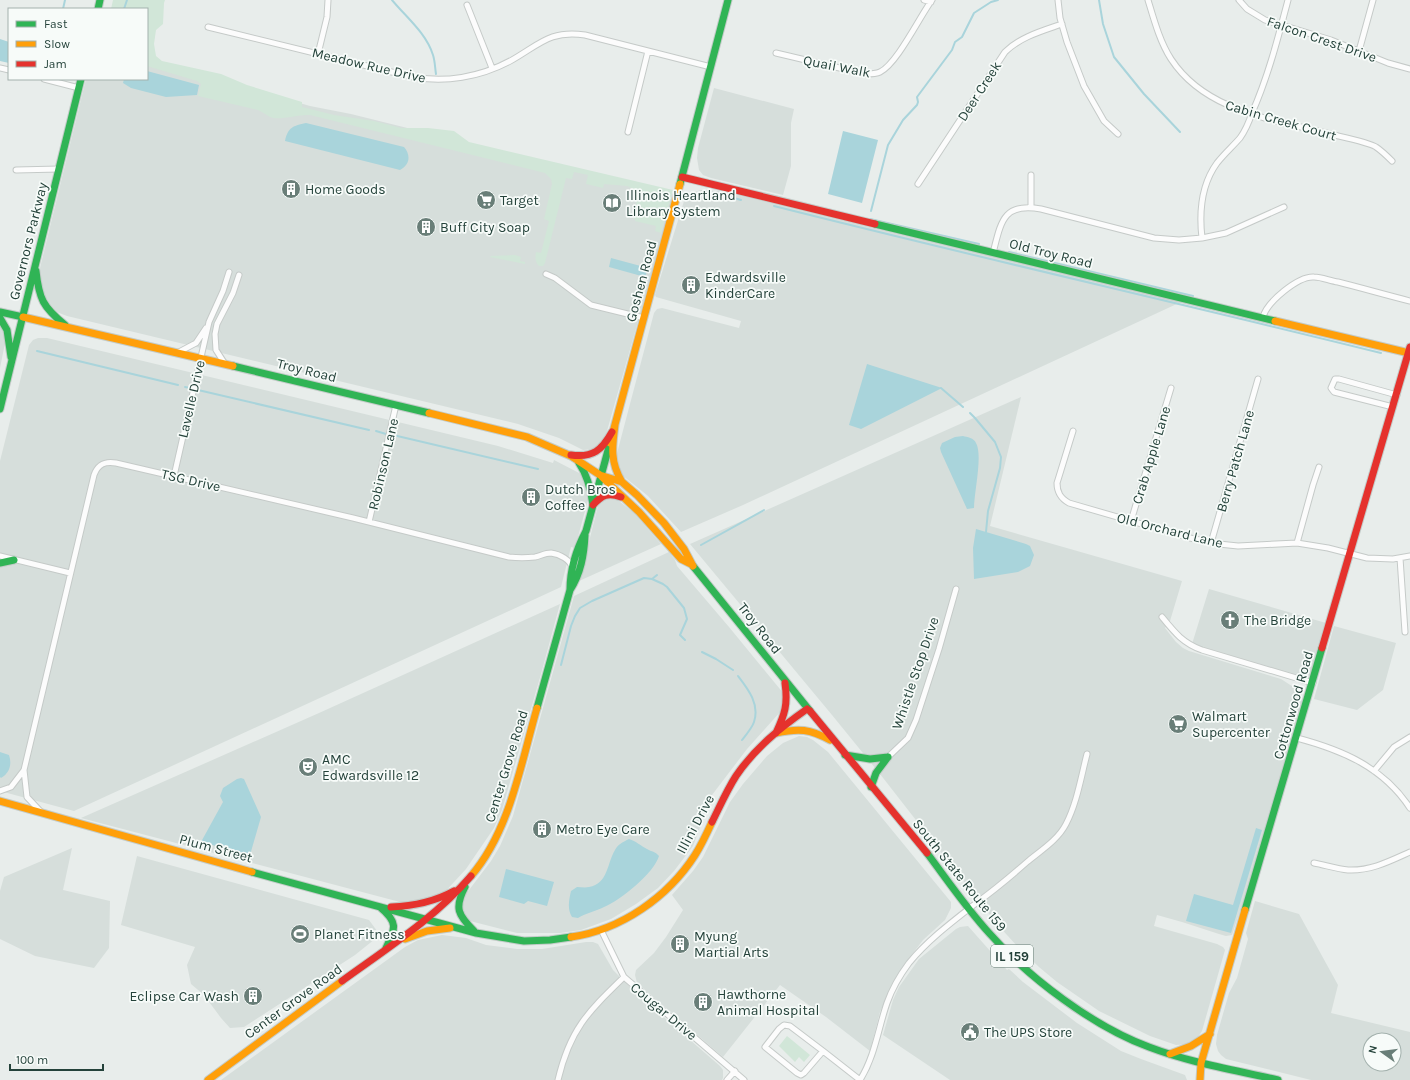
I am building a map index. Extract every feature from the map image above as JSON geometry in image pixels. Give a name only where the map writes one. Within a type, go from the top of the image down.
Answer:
[{"type":"main road","name":"Goshen Road","points":[[600,475],[682,177],[728,0]]},
{"type":"main road","name":"Governors Parkway","points":[[0,409],[81,80]]},
{"type":"main road","name":"Old Troy Road","points":[[682,177],[993,253],[1410,351]]},
{"type":"main road","points":[[35,265],[37,285],[41,302],[67,327]]},
{"type":"main road","name":"Troy Road","points":[[0,312],[178,352],[527,437],[567,454],[600,475],[666,540],[680,559],[691,564]]},
{"type":"main road","points":[[0,318],[7,330],[12,361]]},
{"type":"main road","name":"Cottonwood Road","points":[[1200,1080],[1202,1063],[1210,1034],[1410,351]]},
{"type":"main road","points":[[567,454],[574,456],[585,456],[598,451],[605,444],[614,427]]},
{"type":"main road","points":[[614,427],[612,462],[614,470],[622,482]]},
{"type":"main road","points":[[576,459],[587,475],[590,483],[593,505]]},
{"type":"main road","name":"Troy Road","points":[[600,475],[622,482],[637,495],[664,524],[684,548],[691,564],[807,709]]},
{"type":"main road","name":"Center Grove Road","points":[[570,590],[574,584],[580,564],[586,531],[600,475]]},
{"type":"main road","points":[[593,505],[601,497],[608,493],[625,499]]},
{"type":"main road","name":"Center Grove Road","points":[[208,1080],[388,948],[445,904],[471,877],[490,851],[506,816],[570,590],[570,579],[580,542],[586,531]]},
{"type":"main road","points":[[0,563],[14,560]]},
{"type":"main road","points":[[776,733],[788,702],[784,680]]},
{"type":"main road","name":"Illini Drive","points":[[426,919],[476,933],[524,941],[553,940],[578,936],[601,930],[634,914],[664,892],[680,875],[706,836],[719,806],[734,778],[754,754],[776,733],[807,709]]},
{"type":"main road","name":"South State Route 159","points":[[807,709],[922,847],[1001,946],[1062,998],[1099,1022],[1130,1039],[1153,1049],[1202,1063],[1278,1080]]},
{"type":"main road","points":[[776,733],[795,729],[804,729],[822,735],[835,743]]},
{"type":"main road","points":[[845,755],[870,759],[882,759],[888,757]]},
{"type":"main road","name":"Whistle Stop Drive","points":[[871,787],[876,773],[888,757]]},
{"type":"main road","name":"Plum Street","points":[[0,801],[132,839],[426,919]]},
{"type":"main road","points":[[471,877],[459,898],[458,910],[463,920],[476,933]]},
{"type":"main road","points":[[381,907],[420,905],[445,896],[465,883]]},
{"type":"main road","points":[[381,907],[393,919],[395,924],[388,948]]},
{"type":"main road","points":[[388,948],[424,930],[435,928],[458,929],[476,933]]},
{"type":"main road","points":[[1169,1054],[1190,1048],[1210,1034]]},
{"type":"street","points":[[318,54],[327,17],[328,0]]},
{"type":"street","points":[[924,0],[932,1]]},
{"type":"street","points":[[1058,0],[1066,42],[1084,86],[1104,121],[1118,134]]},
{"type":"street","name":"Cabin Creek Court","points":[[1148,0],[1164,46],[1171,59],[1187,79],[1208,96],[1221,103],[1252,114],[1375,146],[1392,161]]},
{"type":"street","name":"Falcon Crest Drive","points":[[1239,0],[1247,9],[1257,16],[1331,40],[1388,63],[1410,69]]},
{"type":"street","points":[[1202,238],[1202,198],[1208,181],[1216,164],[1245,131],[1270,68],[1288,0]]},
{"type":"street","points":[[1359,51],[1372,0]]},
{"type":"street","name":"Quail Walk","points":[[776,53],[865,74],[880,73],[895,58],[932,1]]},
{"type":"street","points":[[467,5],[492,68]]},
{"type":"street","name":"Deer Creek","points":[[918,184],[1010,46],[1062,24]]},
{"type":"street","name":"Meadow Rue Drive","points":[[208,27],[415,78],[445,80],[465,77],[511,60],[550,37],[564,34],[585,35],[711,67]]},
{"type":"street","points":[[628,132],[648,51]]},
{"type":"street","points":[[48,80],[78,88]]},
{"type":"street","points":[[16,170],[58,169]]},
{"type":"street","points":[[1031,174],[1031,207]]},
{"type":"street","points":[[993,253],[1001,222],[1015,209],[1031,207],[1154,238],[1179,240],[1215,236],[1235,230],[1284,207]]},
{"type":"street","name":"Lavelle Drive","points":[[178,352],[196,343],[209,322],[223,291],[229,272]]},
{"type":"street","points":[[546,274],[555,278],[591,305],[644,318]]},
{"type":"street","name":"Lavelle Drive","points":[[225,364],[216,350],[215,334],[217,324],[233,293],[239,275]]},
{"type":"street","points":[[1263,317],[1265,310],[1279,295],[1298,282],[1314,277],[1410,301]]},
{"type":"street","name":"Lavelle Drive","points":[[174,476],[209,322]]},
{"type":"street","name":"Berry Patch Lane","points":[[1211,543],[1258,379]]},
{"type":"street","points":[[1393,407],[1334,392],[1331,385],[1334,379],[1339,379],[1397,394]]},
{"type":"street","name":"Crab Apple Lane","points":[[1131,521],[1171,388]]},
{"type":"street","name":"Robinson Lane","points":[[369,522],[396,405]]},
{"type":"street","name":"Old Orchard Lane","points":[[1073,431],[1056,483],[1057,491],[1060,496],[1069,503],[1211,543],[1238,546],[1298,543],[1381,559],[1410,556]]},
{"type":"street","name":"TSG Drive","points":[[41,812],[27,797],[24,770],[94,474],[100,464],[112,462],[519,558],[548,553],[554,554],[569,561],[572,567],[570,579]]},
{"type":"street","points":[[1298,543],[1319,467]]},
{"type":"street","points":[[0,556],[70,573]]},
{"type":"street","points":[[1400,558],[1405,632]]},
{"type":"street","name":"Whistle Stop Drive","points":[[888,757],[908,738],[914,726],[939,649],[956,589]]},
{"type":"street","points":[[1162,617],[1180,638],[1190,645],[1202,650],[1313,683]]},
{"type":"street","points":[[1374,770],[1394,747],[1410,737]]},
{"type":"street","points":[[1297,738],[1337,750],[1353,757],[1374,770],[1395,789],[1410,808]]},
{"type":"street","points":[[823,1051],[801,1075],[765,1047],[779,1028],[786,1024],[790,1026],[823,1051],[860,1080],[875,1047],[887,1002],[908,965],[923,948],[1058,836],[1065,825],[1073,805],[1087,754]]},
{"type":"street","name":"TSG Drive","points":[[0,792],[11,787],[24,770]]},
{"type":"street","points":[[1314,863],[1342,869],[1361,870],[1374,868],[1410,852]]},
{"type":"street","name":"Cougar Drive","points":[[601,930],[624,977],[744,1080]]},
{"type":"street","points":[[558,1080],[568,1047],[580,1024],[592,1008],[624,977]]},
{"type":"street","points":[[726,1080],[735,1071]]},
{"type":"shaded area","points":[[148,63],[236,85],[310,106],[351,114],[674,194],[605,438],[603,443],[594,449],[583,450],[559,438],[518,424],[67,316],[54,311],[45,302],[40,268],[86,80],[148,80]]},
{"type":"shaded area","points":[[714,88],[794,109],[791,123],[791,166],[783,195],[711,178],[703,175],[699,170],[697,158],[698,148]]},
{"type":"shaded area","points":[[701,190],[719,191],[758,200],[1181,302],[743,505],[681,532],[648,496],[622,475],[618,469],[616,457],[654,313],[657,309],[662,308],[739,328],[741,321],[656,297],[655,295],[684,201],[688,194]]},
{"type":"shaded area","points":[[0,323],[3,325],[5,343],[0,368]]},
{"type":"shaded area","points":[[38,338],[47,338],[498,446],[553,463],[554,460],[583,475],[588,490],[588,500],[575,548],[571,547],[561,587],[74,811],[0,791],[0,461],[29,345],[33,340]]},
{"type":"shaded area","points":[[1021,397],[990,526],[1182,581],[1170,621],[1165,628],[1176,642],[1189,651],[1281,679],[1298,690],[1302,695],[1303,701],[1273,806],[1232,935],[1226,936],[1157,915],[1154,926],[1217,944],[1225,950],[1202,1031],[1196,1040],[1188,1044],[1176,1045],[1150,1036],[1099,1011],[1057,982],[1017,946],[997,924],[880,774],[690,544]]},
{"type":"shaded area","points":[[615,498],[633,512],[661,544],[579,581],[598,506],[606,499]]},
{"type":"shaded area","points":[[669,552],[675,560],[677,566],[784,694],[781,711],[747,749],[712,795],[693,846],[674,871],[658,888],[636,904],[611,919],[581,930],[560,933],[517,933],[470,921],[464,917],[462,905],[466,894],[491,861],[500,846],[513,816],[574,596]]},
{"type":"shaded area","points":[[1209,589],[1326,623],[1309,678],[1192,644]]},
{"type":"shaded area","points":[[560,604],[502,810],[494,828],[466,869],[443,894],[435,898],[410,903],[400,902],[81,818],[319,713]]},
{"type":"shaded area","points":[[1334,626],[1396,643],[1383,690],[1357,710],[1314,699]]},
{"type":"shaded area","points":[[799,736],[807,737],[813,740],[828,752],[951,902],[951,908],[945,920],[923,940],[901,969],[893,983],[880,1012],[870,1051],[826,1017],[780,985],[723,1057],[637,983],[635,975],[636,970],[654,953],[683,910],[672,895],[703,857],[730,802],[767,756],[783,743]]},
{"type":"shaded area","points":[[72,848],[63,890],[110,901],[109,948],[94,968],[35,956],[0,939],[0,891],[4,877]]},
{"type":"shaded area","points":[[137,856],[369,920],[380,935],[355,955],[244,1027],[230,1028],[204,995],[191,984],[187,965],[195,947],[121,925]]},
{"type":"shaded area","points":[[1255,901],[1299,914],[1338,985],[1331,1013],[1410,1032],[1410,1080],[1311,1080],[1226,1059],[1221,1055],[1216,1044],[1217,1035],[1229,993],[1237,978],[1248,939],[1246,933]]},
{"type":"shaded area","points":[[968,926],[1007,970],[1009,969],[1023,982],[1077,1023],[1121,1051],[1185,1075],[1187,1080],[950,1080],[883,1035],[893,1000],[899,987],[919,959],[956,929]]},
{"type":"shaded area","points":[[442,935],[466,938],[486,945],[517,949],[542,949],[586,942],[598,944],[613,970],[636,993],[720,1066],[723,1070],[722,1080],[221,1080],[405,947],[418,940]]},
{"type":"green space","points":[[113,0],[165,0],[163,24],[156,30],[154,44],[156,56],[162,61],[221,74],[247,85],[302,102],[302,107],[334,115],[374,121],[401,128],[428,128],[454,131],[469,142],[673,190],[661,233],[655,231],[656,226],[635,221],[633,218],[639,191],[627,186],[604,184],[603,188],[586,184],[588,175],[574,172],[572,179],[566,178],[545,263],[543,266],[539,266],[535,258],[536,252],[541,253],[549,221],[544,219],[552,184],[551,179],[545,173],[310,115],[274,118],[258,110],[198,96],[201,84],[197,81],[148,66],[148,8],[111,8]]},
{"type":"green space","points":[[515,255],[521,257],[520,261],[525,262],[525,264],[490,257],[491,256]]},
{"type":"green space","points":[[787,1036],[810,1055],[804,1062],[799,1057],[795,1062],[779,1046]]},
{"type":"water","points":[[0,39],[8,42],[8,63],[0,61]]},
{"type":"water","points":[[148,71],[199,85],[197,95],[166,97],[131,88],[123,83],[124,80],[148,80]]},
{"type":"water","points":[[306,123],[404,147],[408,153],[408,163],[400,170],[285,141],[292,128]]},
{"type":"water","points":[[843,131],[878,140],[862,203],[828,194]]},
{"type":"water","points":[[611,258],[648,268],[645,277],[609,267]]},
{"type":"water","points":[[867,364],[942,388],[861,429],[849,425]]},
{"type":"water","points":[[963,436],[975,441],[979,456],[974,508],[967,509],[940,448],[942,443],[955,437]]},
{"type":"water","points":[[976,529],[1030,546],[1034,555],[1030,566],[1018,572],[974,579],[973,548]]},
{"type":"water","points":[[0,752],[9,755],[10,762],[10,768],[1,778],[0,777]]},
{"type":"water","points":[[241,778],[244,779],[261,817],[250,855],[201,842],[223,802],[220,796],[223,788]]},
{"type":"water","points":[[1256,828],[1262,830],[1231,933],[1186,921],[1194,894],[1233,905]]},
{"type":"water","points":[[629,839],[655,852],[659,856],[651,870],[628,892],[611,903],[578,918],[572,917],[569,908],[571,891],[577,887],[589,887],[600,882],[616,848],[621,843]]},
{"type":"water","points":[[506,869],[554,882],[547,906],[528,901],[524,904],[499,897]]},
{"type":"waterway","points":[[63,8],[65,0]]},
{"type":"waterway","points":[[124,8],[127,0]]},
{"type":"waterway","points":[[392,0],[416,26],[426,40],[433,55],[436,74]]},
{"type":"waterway","points":[[871,211],[888,145],[903,120],[917,105],[917,97],[952,50],[955,42],[962,37],[974,13],[991,2],[998,0]]},
{"type":"waterway","points":[[1099,0],[1103,24],[1114,57],[1144,94],[1180,132]]},
{"type":"waterway","points":[[720,194],[741,200]]},
{"type":"waterway","points":[[774,206],[1381,353]]},
{"type":"waterway","points":[[870,219],[979,244]]},
{"type":"waterway","points":[[1009,252],[1193,296]]},
{"type":"waterway","points":[[37,351],[178,385]]},
{"type":"waterway","points":[[185,387],[190,388]]},
{"type":"waterway","points":[[941,388],[963,407]]},
{"type":"waterway","points":[[198,390],[369,430]]},
{"type":"waterway","points":[[970,413],[995,442],[1001,457],[1000,468],[988,511],[986,532]]},
{"type":"waterway","points":[[376,431],[386,434]]},
{"type":"waterway","points":[[393,435],[538,469]]},
{"type":"waterway","points":[[701,545],[764,510]]},
{"type":"waterway","points":[[561,665],[571,626],[580,608],[592,601],[644,578],[652,579],[657,575]]},
{"type":"waterway","points":[[652,579],[667,587],[684,608],[687,619],[680,635],[685,640]]},
{"type":"waterway","points":[[702,652],[733,670]]},
{"type":"waterway","points":[[738,676],[752,697],[755,709],[754,722],[742,740]]},
{"type":"traffic: fast","points":[[98,8],[100,0]]},
{"type":"traffic: fast","points":[[680,184],[728,0]]},
{"type":"traffic: fast","points":[[0,409],[81,80]]},
{"type":"traffic: fast","points":[[875,224],[1275,321]]},
{"type":"traffic: fast","points":[[36,271],[43,302],[65,325]]},
{"type":"traffic: fast","points":[[0,312],[23,317]]},
{"type":"traffic: fast","points":[[0,318],[7,330],[11,357]]},
{"type":"traffic: fast","points":[[233,366],[429,413]]},
{"type":"traffic: fast","points":[[537,708],[570,590],[571,575],[575,559],[586,531],[610,443]]},
{"type":"traffic: fast","points":[[579,463],[589,483],[593,505]]},
{"type":"traffic: fast","points":[[570,590],[577,577],[581,564],[585,535]]},
{"type":"traffic: fast","points":[[0,563],[14,560]]},
{"type":"traffic: fast","points":[[693,566],[810,711]]},
{"type":"traffic: fast","points":[[1245,910],[1322,648]]},
{"type":"traffic: fast","points":[[845,755],[870,759],[888,757]]},
{"type":"traffic: fast","points":[[871,787],[876,773],[888,757]]},
{"type":"traffic: fast","points":[[927,853],[973,915],[1006,951],[1043,984],[1085,1014],[1128,1038],[1165,1053],[1197,1062],[1278,1080]]},
{"type":"traffic: fast","points":[[252,872],[476,933],[524,941],[550,940],[571,937]]},
{"type":"traffic: fast","points":[[465,887],[460,900],[459,911],[461,916],[474,931]]},
{"type":"traffic: fast","points":[[380,907],[390,917],[394,926],[386,948]]},
{"type":"traffic: slow","points":[[610,443],[680,184]]},
{"type":"traffic: slow","points":[[23,317],[233,366]]},
{"type":"traffic: slow","points":[[1275,321],[1409,353]]},
{"type":"traffic: slow","points":[[429,413],[527,437],[571,456],[600,475],[622,482],[664,523],[684,549],[693,566]]},
{"type":"traffic: slow","points":[[615,425],[613,454],[615,468],[622,482]]},
{"type":"traffic: slow","points":[[602,477],[639,512],[681,559],[691,564]]},
{"type":"traffic: slow","points":[[471,876],[496,838],[505,818],[513,796],[537,708]]},
{"type":"traffic: slow","points":[[776,733],[791,730],[804,730],[830,740]]},
{"type":"traffic: slow","points":[[0,801],[252,872]]},
{"type":"traffic: slow","points":[[571,937],[608,927],[642,909],[657,898],[671,885],[698,851],[712,822]]},
{"type":"traffic: slow","points":[[1200,1080],[1201,1063],[1245,910]]},
{"type":"traffic: slow","points":[[405,939],[427,931],[450,928]]},
{"type":"traffic: slow","points":[[208,1080],[342,981]]},
{"type":"traffic: slow","points":[[1170,1054],[1191,1046],[1210,1034]]},
{"type":"traffic: jam","points":[[682,177],[875,224]]},
{"type":"traffic: jam","points":[[1322,648],[1410,347]]},
{"type":"traffic: jam","points":[[571,455],[579,456],[591,454],[604,444],[612,432]]},
{"type":"traffic: jam","points":[[593,505],[606,495],[621,497]]},
{"type":"traffic: jam","points":[[776,733],[785,709],[785,683]]},
{"type":"traffic: jam","points":[[712,822],[733,781],[751,756],[778,731],[807,709]]},
{"type":"traffic: jam","points":[[810,711],[927,853]]},
{"type":"traffic: jam","points":[[342,981],[393,945],[442,906],[471,876]]},
{"type":"traffic: jam","points":[[391,907],[424,903],[454,891]]},
{"type":"place","name":"Home Goods","points":[[291,189]]},
{"type":"place","name":"Target","points":[[486,200]]},
{"type":"place","name":"Illinois Heartland Library System","points":[[612,203]]},
{"type":"place","name":"Buff City Soap","points":[[426,227]]},
{"type":"place","name":"Edwardsville KinderCare","points":[[691,285]]},
{"type":"place","name":"Dutch Bros Coffee","points":[[531,497]]},
{"type":"place","name":"The Bridge","points":[[1230,620]]},
{"type":"place","name":"Walmart Supercenter","points":[[1178,724]]},
{"type":"place","name":"AMC Edwardsville 12","points":[[308,767]]},
{"type":"place","name":"Metro Eye Care","points":[[542,829]]},
{"type":"place","name":"Planet Fitness","points":[[300,934]]},
{"type":"place","name":"Myung Martial Arts","points":[[680,944]]},
{"type":"place","name":"Eclipse Car Wash","points":[[253,996]]},
{"type":"place","name":"Hawthorne Animal Hospital","points":[[703,1002]]},
{"type":"place","name":"The UPS Store","points":[[970,1032]]}]
